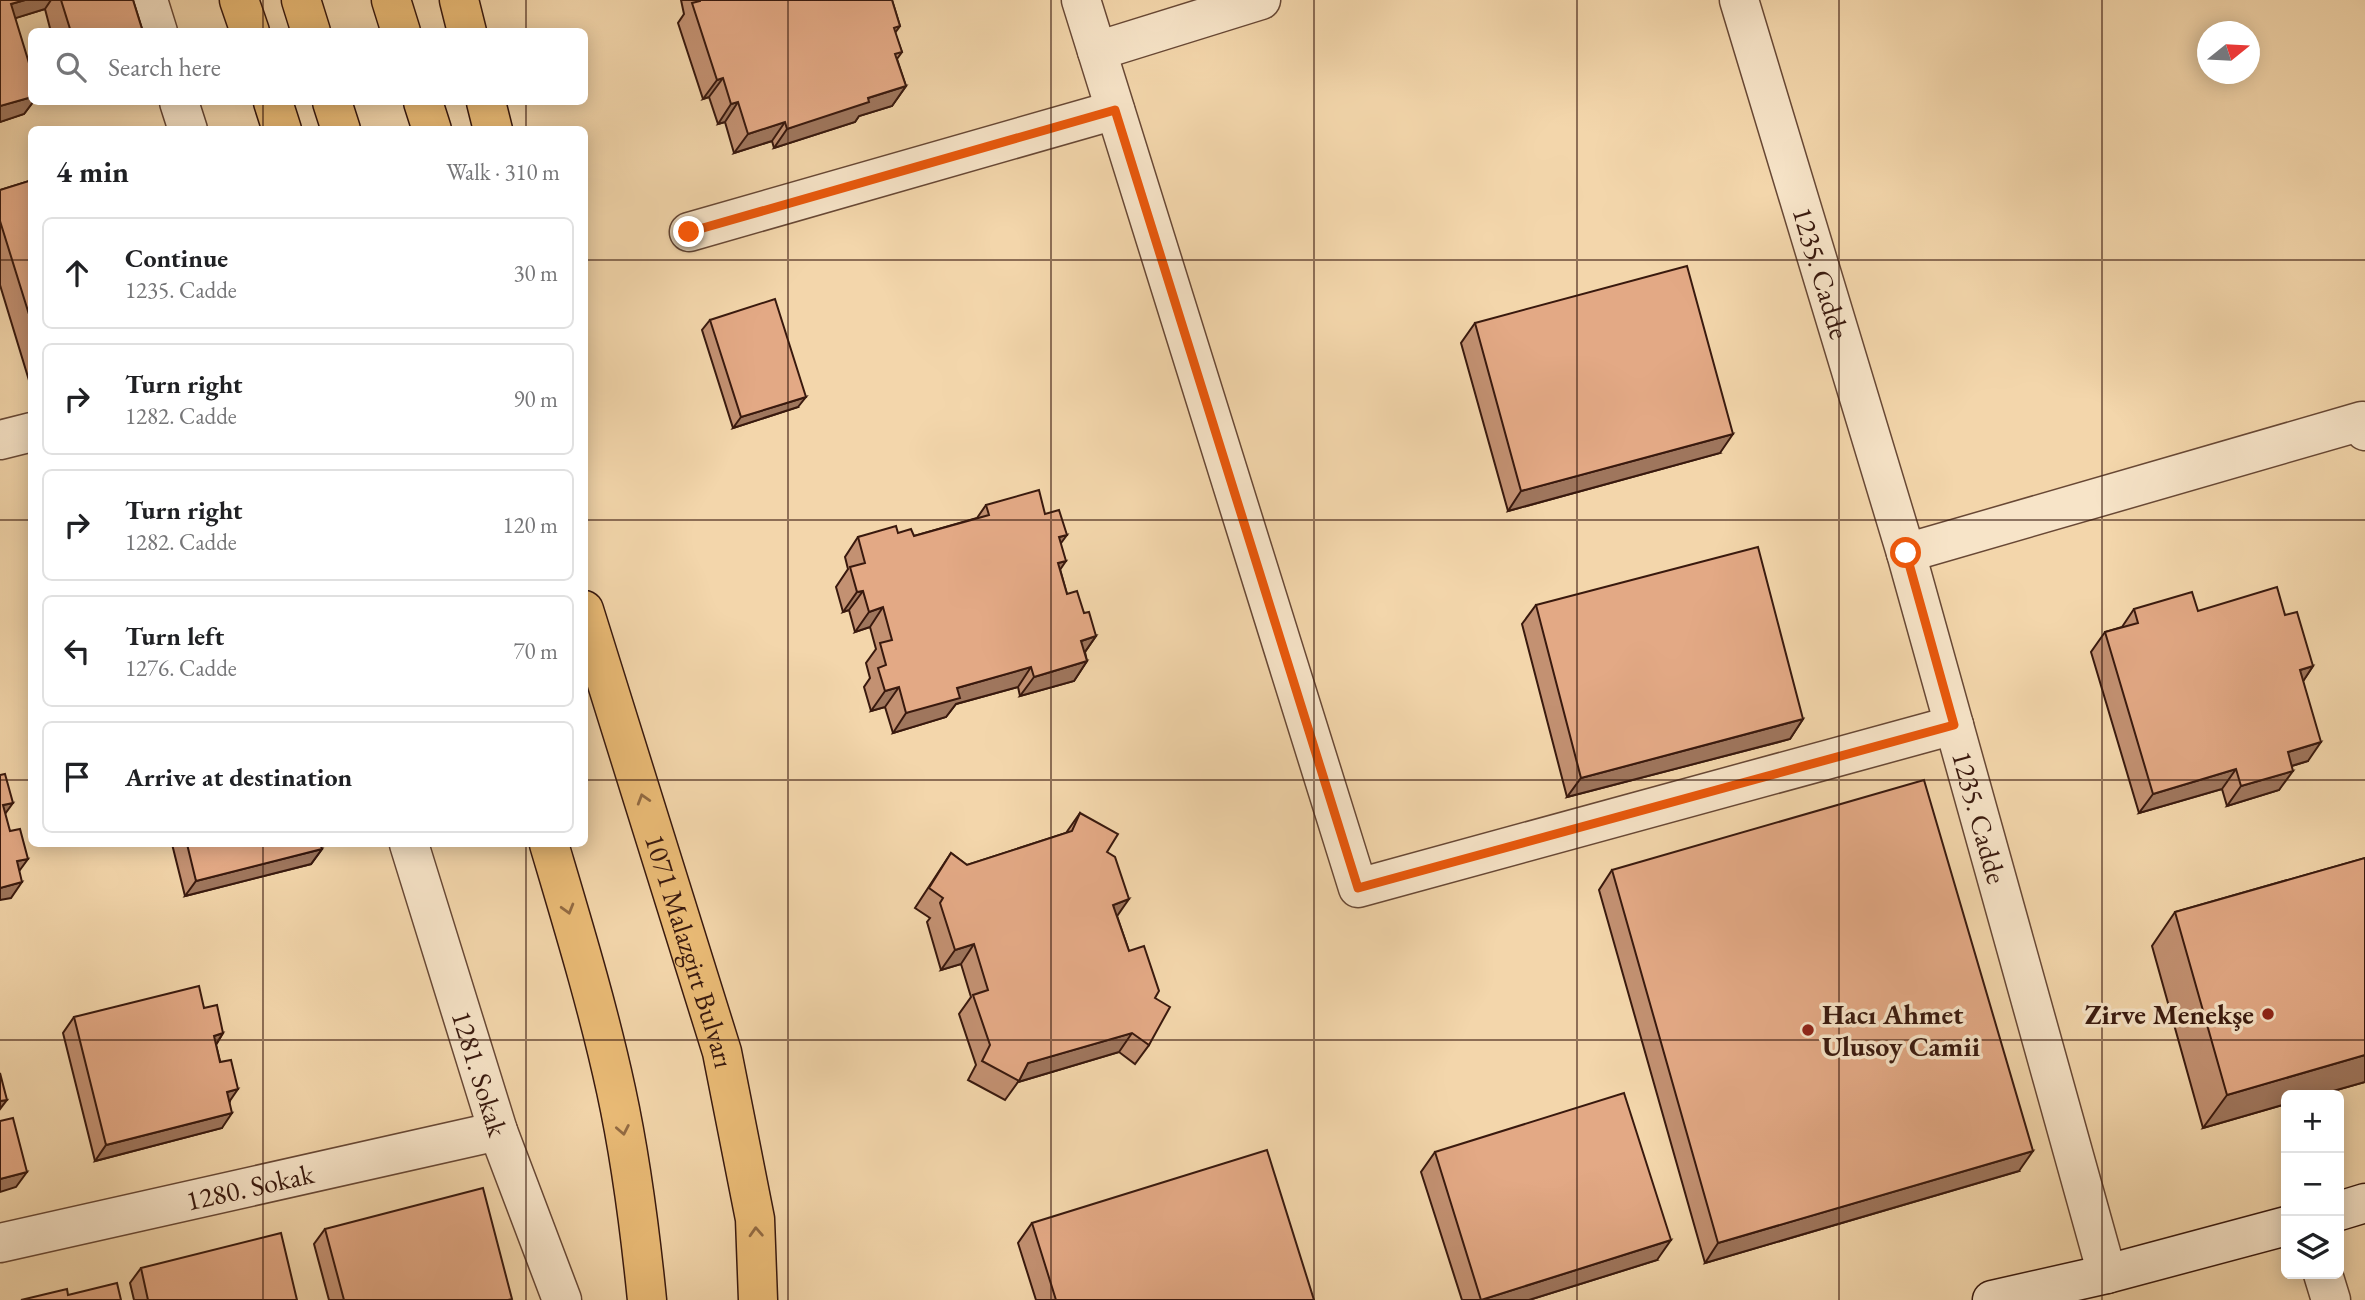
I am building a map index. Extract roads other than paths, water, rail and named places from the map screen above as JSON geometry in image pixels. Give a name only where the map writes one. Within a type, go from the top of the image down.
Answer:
[{"type":"main road","points":[[239,0],[249,28]]},
{"type":"main road","points":[[301,0],[310,28]]},
{"type":"main road","points":[[391,0],[400,28]]},
{"type":"main road","points":[[459,0],[466,28]]},
{"type":"main road","points":[[274,105],[281,126]]},
{"type":"main road","points":[[333,105],[340,126]]},
{"type":"main road","points":[[424,105],[431,126]]},
{"type":"main road","points":[[487,105],[492,126]]},
{"type":"main road","name":"1071 Malazgirt Bulvarı","points":[[588,623],[722,1052],[755,1219],[760,1297]]},
{"type":"main road","points":[[550,847],[615,1089],[631,1172],[647,1300]]},
{"type":"street","points":[[148,0],[157,28]]},
{"type":"street","points":[[1081,0],[1358,888],[1954,725]]},
{"type":"street","points":[[1097,51],[1261,0]]},
{"type":"street","name":"1235. Cadde","points":[[1739,0],[1906,553],[2107,1274]]},
{"type":"street","points":[[180,105],[187,126]]},
{"type":"street","points":[[689,232],[1115,110]]},
{"type":"street","points":[[1906,553],[2364,426]]},
{"type":"street","points":[[0,440],[28,433]]},
{"type":"street","name":"1281. Sokak","points":[[410,847],[498,1131],[562,1300]]},
{"type":"street","name":"1280. Sokak","points":[[0,1243],[498,1131]]},
{"type":"street","points":[[2344,1209],[2365,1203]]},
{"type":"street","points":[[1992,1300],[2107,1274],[2281,1227]]},
{"type":"street","points":[[2324,1279],[2330,1300]]},
{"type":"place","name":"Zirve Menekşe","points":[[2268,1014]]},
{"type":"place","name":"Hacı Ahmet Ulusoy Camii","points":[[1808,1030]]}]
